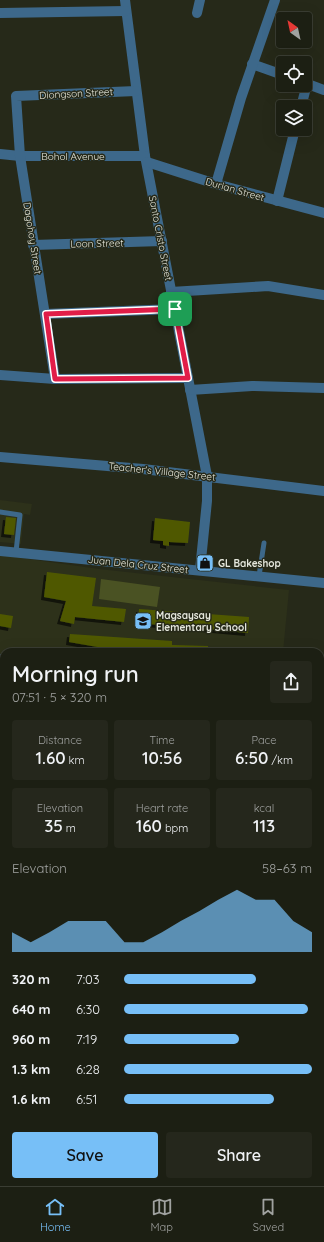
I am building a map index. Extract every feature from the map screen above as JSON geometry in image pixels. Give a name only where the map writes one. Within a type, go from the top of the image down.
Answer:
[{"type":"street","name":"Santo Cristo Street","points":[[125,0],[146,159],[207,476],[207,501],[200,570]]},
{"type":"street","points":[[197,13],[200,0]]},
{"type":"street","points":[[216,184],[252,64],[275,0]]},
{"type":"street","points":[[0,13],[126,11]]},
{"type":"street","points":[[252,64],[276,73]]},
{"type":"street","points":[[312,85],[324,90]]},
{"type":"street","name":"Diongson Street","points":[[16,96],[136,91]]},
{"type":"street","name":"Dagohoy Street","points":[[16,96],[20,156],[55,379]]},
{"type":"street","points":[[277,200],[293,136]]},
{"type":"street","name":"Bohol Avenue","points":[[0,154],[20,156],[146,159]]},
{"type":"street","name":"Durian Street","points":[[146,159],[216,184],[324,213]]},
{"type":"street","name":"Loon Street","points":[[33,245],[162,241]]},
{"type":"street","points":[[171,292],[268,286],[324,296]]},
{"type":"street","points":[[46,314],[175,309]]},
{"type":"street","points":[[0,375],[55,379],[188,378]]},
{"type":"street","points":[[190,390],[252,386],[324,388]]},
{"type":"street","name":"Teacher's Village Street","points":[[0,457],[103,465],[324,490]]},
{"type":"street","name":"Juan Dela Cruz Street","points":[[0,551],[324,582]]},
{"type":"lane","points":[[0,512],[20,515],[16,552]]},
{"type":"lane","points":[[259,576],[264,543]]},
{"type":"shaded area","points":[[0,500],[32,504],[30,515],[24,514],[21,544],[0,542]]},
{"type":"shaded area","name":"Magsaysay Elementary School","points":[[0,555],[99,569],[289,590],[283,648],[0,648]]},
{"type":"green space","points":[[101,579],[160,587],[157,607],[99,599]]},
{"type":"building","points":[[6,517],[16,518],[14,535],[4,534]]},
{"type":"building","points":[[155,518],[190,522],[188,543],[169,542],[169,546],[163,545],[163,541],[153,540]]},
{"type":"building","points":[[47,572],[96,578],[92,606],[126,609],[124,622],[75,617],[74,624],[60,621],[66,601],[44,597]]},
{"type":"building","points":[[139,609],[249,617],[248,633],[138,623]]},
{"type":"building","points":[[0,614],[13,616],[11,628],[0,626]]},
{"type":"building","points":[[70,634],[172,641],[172,645],[208,646],[208,648],[103,648],[69,642]]},
{"type":"place","name":"GL Bakeshop","points":[[205,563]]},
{"type":"place","name":"Magsaysay Elementary School","points":[[143,621]]},
{"type":"route","points":[[175,309],[188,378],[55,379],[46,314],[175,309]]}]
